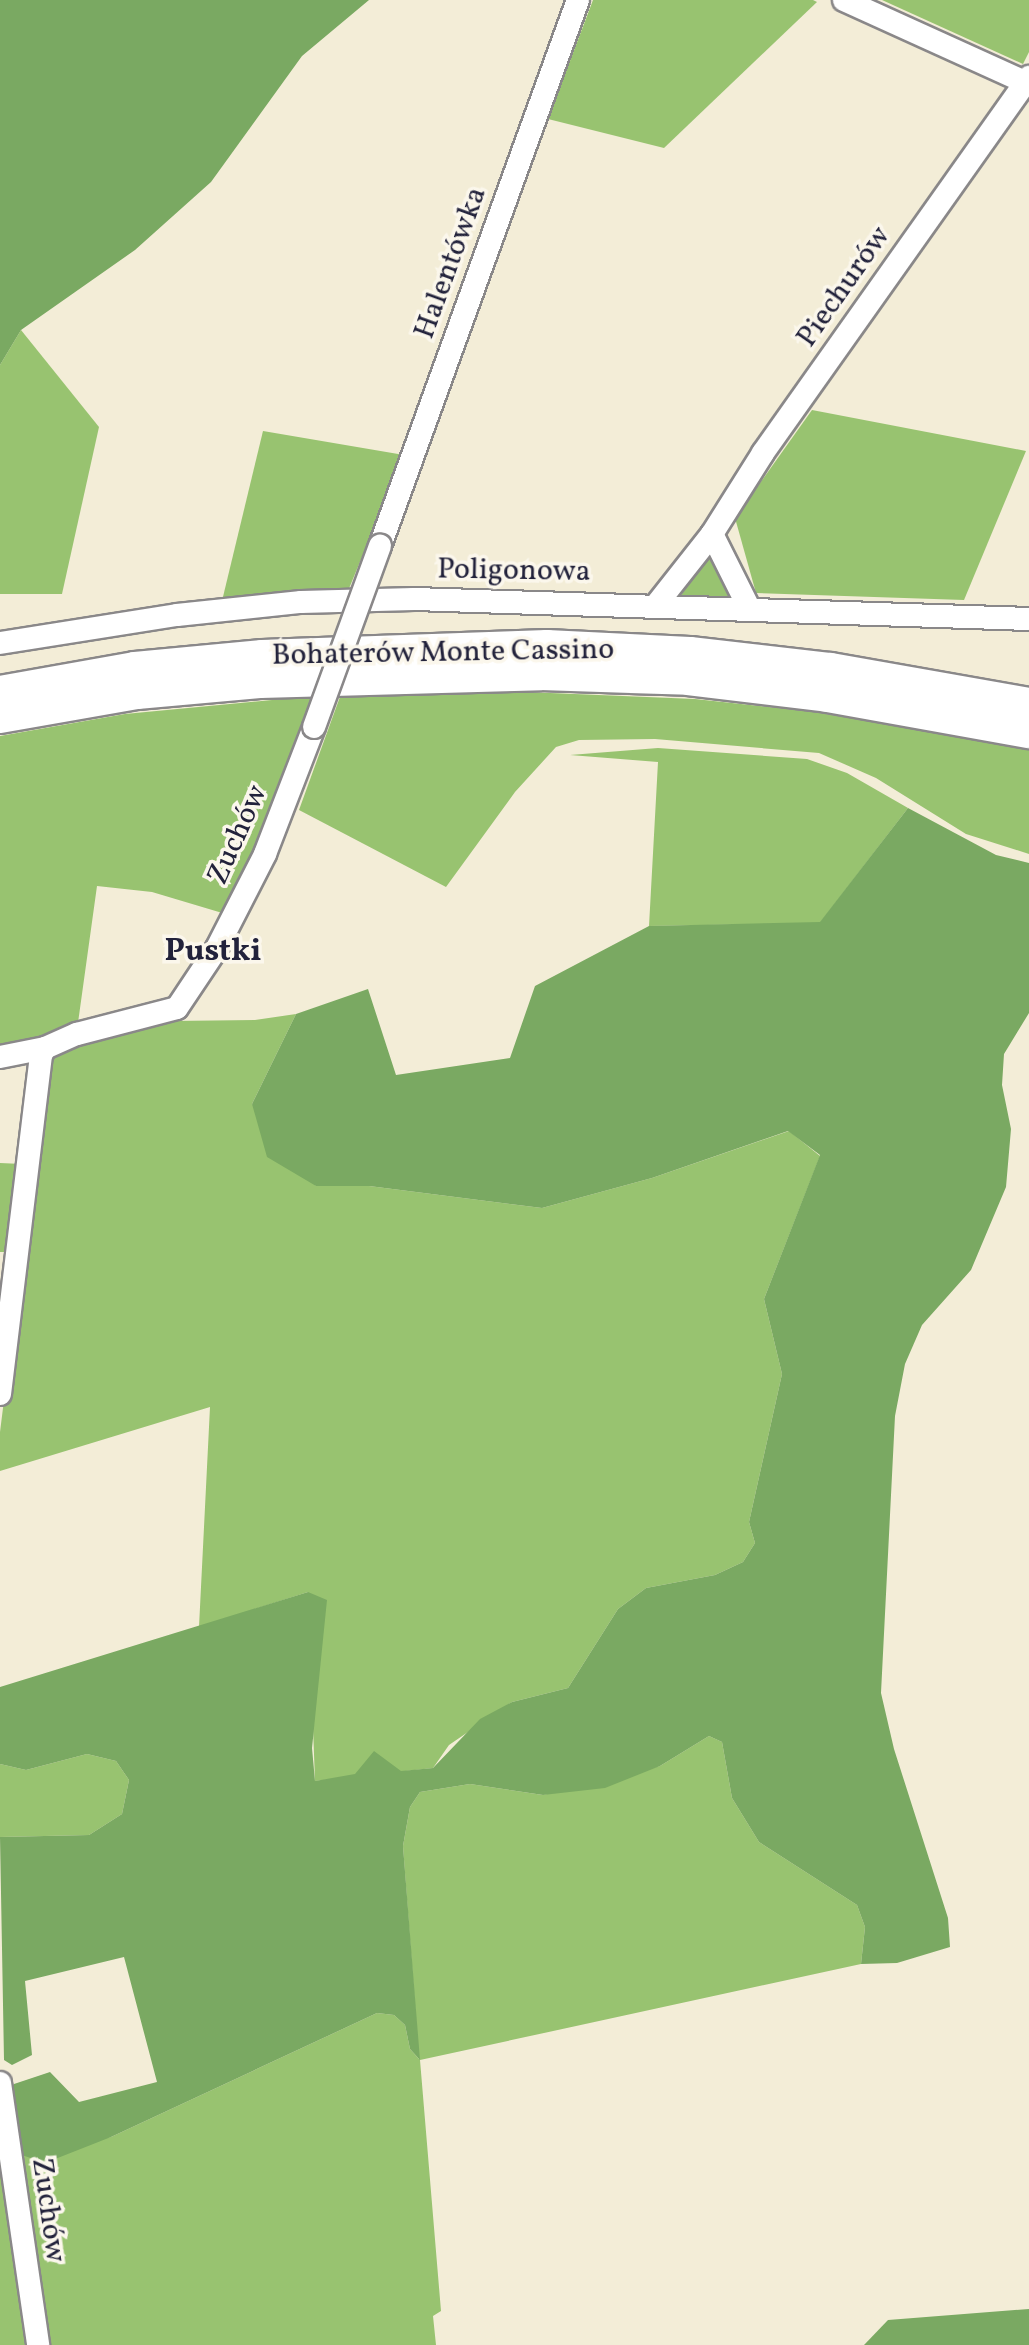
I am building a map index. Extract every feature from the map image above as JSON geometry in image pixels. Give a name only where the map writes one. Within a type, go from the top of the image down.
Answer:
[{"type":"highway","name":"Bohaterów Monte Cassino","points":[[0,692],[135,668],[262,656],[547,646],[690,653],[831,669],[1029,704]]},
{"type":"highway","name":"Bohaterów Monte Cassino","points":[[0,717],[137,693],[229,684],[487,673],[688,679],[870,703],[1029,732]]},
{"type":"street","name":"Halentówka","points":[[380,546],[578,0]]},
{"type":"street","points":[[844,0],[1027,80]]},
{"type":"street","name":"Piechurów","points":[[656,605],[712,534],[763,453],[1027,80]]},
{"type":"street","points":[[712,534],[749,608]]},
{"type":"street","name":"Zuchów","points":[[0,1057],[45,1048],[177,1008],[217,948],[265,854],[380,546]]},
{"type":"street","name":"Poligonowa","points":[[0,643],[177,615],[301,602],[414,599],[1029,619]]},
{"type":"street","points":[[0,1394],[38,1068],[45,1048]]},
{"type":"street","name":"Zuchów","points":[[0,2083],[6,2166],[38,2345]]},
{"type":"green space","points":[[0,0],[369,0],[302,56],[211,182],[135,250],[21,330],[0,365]]},
{"type":"green space","points":[[593,0],[817,2],[664,148],[548,119]]},
{"type":"green space","points":[[882,0],[1029,0],[1029,52],[1023,64]]},
{"type":"green space","points":[[21,330],[99,427],[62,594],[0,594],[0,365]]},
{"type":"green space","points":[[812,410],[1026,451],[964,600],[756,593],[735,518]]},
{"type":"green space","points":[[263,431],[404,455],[348,591],[222,601]]},
{"type":"green space","points":[[707,558],[712,558],[732,595],[729,599],[679,598]]},
{"type":"green space","points":[[479,690],[695,699],[814,712],[1029,748],[1029,854],[966,834],[876,778],[819,753],[655,739],[579,740],[556,747],[515,792],[446,887],[299,810],[341,694]]},
{"type":"green space","points":[[313,696],[273,818],[229,915],[152,892],[97,886],[77,1030],[0,1052],[0,736],[125,714]]},
{"type":"green space","points":[[658,748],[807,759],[847,773],[908,808],[820,923],[649,926],[658,762],[570,755]]},
{"type":"green space","points":[[908,808],[996,855],[1029,863],[1029,1013],[1004,1054],[1002,1085],[1011,1129],[1006,1187],[971,1270],[922,1325],[905,1364],[895,1416],[881,1693],[894,1749],[948,1918],[950,1947],[897,1963],[861,1964],[865,1927],[857,1905],[759,1842],[732,1798],[722,1742],[709,1736],[660,1766],[605,1788],[543,1795],[470,1784],[420,1792],[410,1807],[403,1846],[420,2060],[410,2049],[405,2025],[394,2015],[377,2013],[111,2137],[45,2163],[16,2153],[8,2093],[14,2084],[50,2072],[79,2102],[157,2082],[124,1957],[25,1981],[32,2055],[12,2065],[4,2060],[0,1837],[89,1835],[122,1814],[129,1780],[116,1761],[87,1754],[26,1770],[0,1764],[0,1687],[308,1592],[327,1600],[312,1748],[315,1781],[355,1774],[374,1751],[401,1771],[433,1768],[480,1719],[512,1702],[568,1688],[618,1609],[646,1588],[715,1575],[743,1562],[755,1543],[749,1522],[782,1374],[764,1299],[820,1155],[788,1131],[652,1178],[542,1208],[369,1186],[316,1186],[267,1157],[252,1104],[296,1014],[368,989],[396,1075],[510,1058],[535,986],[649,926],[820,922]]},
{"type":"green space","points":[[296,1014],[252,1104],[316,1186],[369,1186],[542,1208],[652,1178],[789,1131],[820,1156],[764,1299],[782,1374],[749,1522],[755,1543],[743,1562],[715,1575],[646,1588],[618,1609],[568,1688],[512,1702],[449,1745],[433,1768],[315,1781],[308,1592],[199,1627],[210,1407],[0,1471],[0,1432],[47,1056],[77,1041],[172,1021],[255,1020]]},
{"type":"green space","points":[[0,1163],[22,1164],[13,1252],[0,1252]]},
{"type":"green space","points":[[709,1736],[722,1742],[732,1798],[759,1842],[857,1905],[865,1927],[861,1964],[420,2060],[441,2311],[433,2316],[436,2345],[44,2345],[21,2184],[24,2166],[16,2153],[111,2137],[377,2013],[394,2015],[405,2025],[410,2049],[419,2059],[403,1846],[410,1807],[420,1792],[470,1784],[543,1795],[660,1766]]},
{"type":"green space","points":[[87,1754],[116,1761],[129,1780],[122,1814],[89,1835],[0,1837],[0,1764],[26,1770]]},
{"type":"green space","points":[[0,2175],[7,2185],[30,2345],[0,2345]]},
{"type":"green space","points":[[1029,2309],[1029,2345],[864,2345],[888,2320]]},
{"type":"district","name":"Pustki","points":[[213,952]]}]
